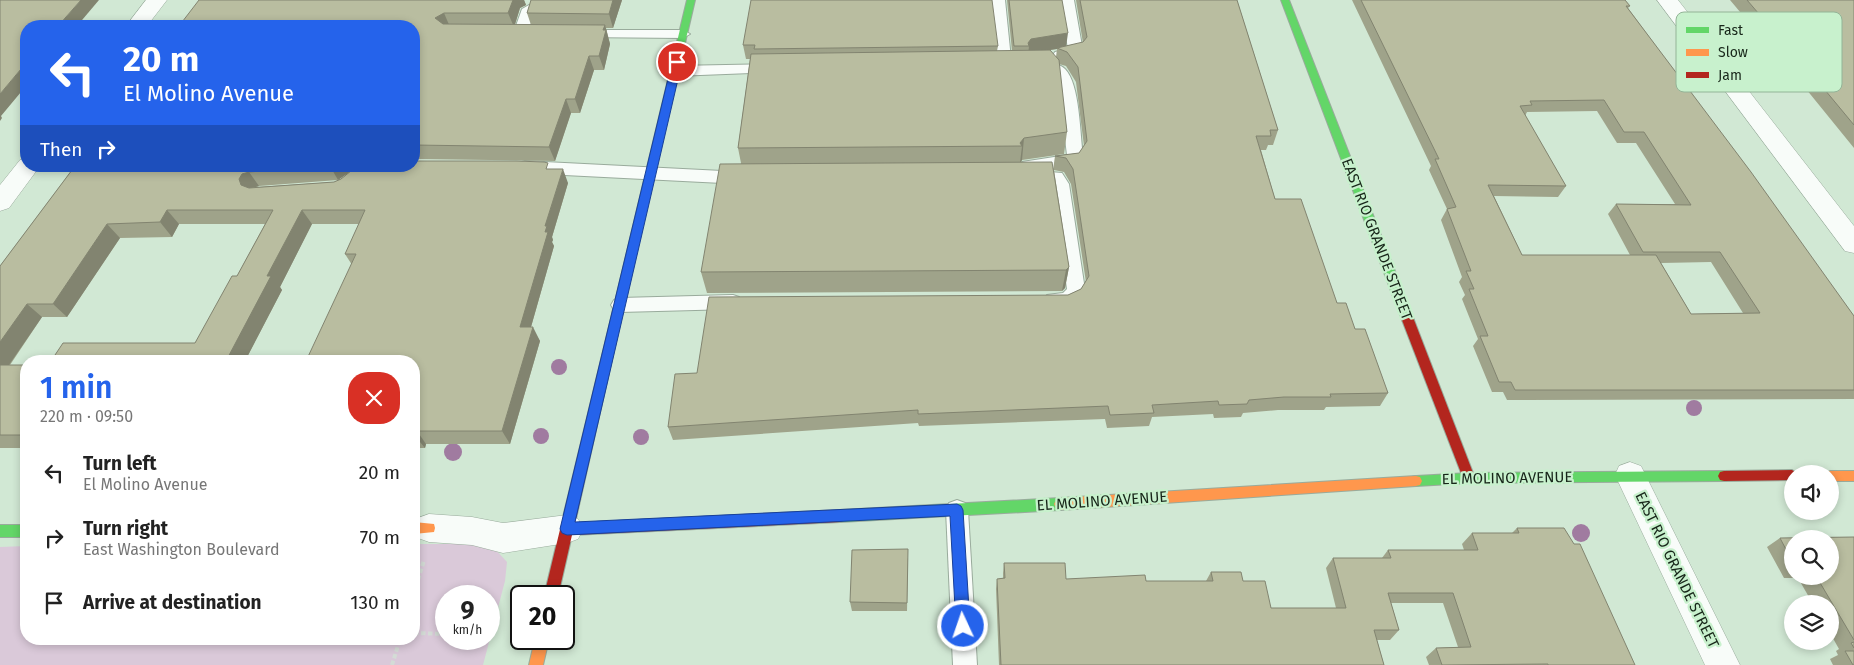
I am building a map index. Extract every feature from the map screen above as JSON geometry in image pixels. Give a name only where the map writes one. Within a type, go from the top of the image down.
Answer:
[{"type":"street","points":[[141,20],[156,0]]},
{"type":"street","points":[[554,585],[691,0]]},
{"type":"street","name":"EAST RIO GRANDE STREET","points":[[1285,0],[1469,478]]},
{"type":"street","points":[[1667,0],[1676,12]]},
{"type":"street","points":[[1738,92],[1854,244]]},
{"type":"street","points":[[0,202],[23,172]]},
{"type":"street","name":"EAST RIO GRANDE STREET","points":[[1630,475],[1723,665]]},
{"type":"street","name":"EL MOLINO AVENUE","points":[[421,528],[472,531],[503,538],[567,529],[957,510],[1469,478],[1630,475],[1784,476]]},
{"type":"street","points":[[1839,476],[1854,476]]},
{"type":"street","points":[[0,532],[20,531]]},
{"type":"street","points":[[536,665],[539,650]]},
{"type":"lane","points":[[998,0],[1004,59]]},
{"type":"lane","points":[[1036,300],[1066,300],[1076,290],[1061,184],[1056,177],[1010,171],[1071,161],[1075,156],[1066,82],[1062,73],[1046,66],[986,63],[1004,59],[1053,57],[1076,52],[1068,0]]},
{"type":"lane","points":[[520,34],[529,9]]},
{"type":"lane","points":[[503,34],[540,34]]},
{"type":"lane","points":[[568,34],[683,34]]},
{"type":"lane","points":[[676,67],[790,65]]},
{"type":"lane","points":[[512,167],[756,173]]},
{"type":"lane","points":[[620,306],[753,302]]},
{"type":"lane","points":[[957,510],[965,665]]},
{"type":"path","points":[[420,573],[424,560]]},
{"type":"path","points":[[420,633],[435,634]]},
{"type":"path","points":[[392,665],[398,645]]},
{"type":"shaded area","points":[[420,544],[480,544],[494,548],[507,562],[500,600],[500,585],[435,585],[435,650],[487,650],[483,665],[0,665],[0,547],[20,546],[20,645],[420,645]]},
{"type":"building","points":[[0,0],[81,0],[63,20],[20,20],[20,70],[0,94]]},
{"type":"building","points":[[199,0],[513,0],[508,13],[444,13],[435,18],[443,24],[605,25],[603,30],[606,30],[599,56],[589,56],[575,99],[566,99],[549,147],[420,145],[420,20],[184,20]]},
{"type":"building","points":[[531,0],[613,0],[609,14],[527,13]]},
{"type":"building","points":[[751,0],[992,0],[998,46],[754,49],[755,45],[743,45]]},
{"type":"building","points":[[1009,0],[1062,0],[1068,33],[1031,39],[1028,43],[1029,46],[1014,46]]},
{"type":"building","points":[[1080,0],[1237,0],[1278,130],[1270,130],[1271,136],[1256,136],[1275,199],[1301,199],[1337,303],[1346,303],[1355,329],[1365,329],[1388,393],[1330,394],[1331,397],[1284,397],[1249,400],[1247,404],[1219,405],[1218,401],[1152,405],[1154,413],[1110,415],[1108,406],[918,414],[918,410],[668,427],[675,374],[697,373],[709,297],[1068,295],[1081,289],[1089,276],[1073,169],[1066,158],[1055,156],[1079,153],[1087,141],[1078,67],[1067,52],[1057,48],[1083,42],[1087,37]]},
{"type":"building","points":[[1361,0],[1625,0],[1630,6],[1626,6],[1676,72],[1676,92],[1691,92],[1751,172],[1854,316],[1854,390],[1515,390],[1511,382],[1499,382],[1480,336],[1488,336],[1469,289],[1474,289],[1466,271],[1471,271],[1447,209],[1456,207],[1435,159],[1439,159]],"holes":[[[1604,100],[1624,132],[1644,132],[1691,205],[1616,204],[1643,252],[1720,252],[1760,313],[1691,314],[1656,255],[1522,255],[1488,185],[1566,186],[1520,106],[1532,105],[1530,101]]]},
{"type":"building","points":[[1747,0],[1854,0],[1854,125],[1827,92],[1842,92],[1842,12],[1757,12]]},
{"type":"building","points":[[1050,50],[1059,60],[1067,132],[1024,138],[1020,143],[1022,146],[738,148],[751,54]]},
{"type":"building","points":[[420,161],[544,162],[548,163],[546,169],[563,169],[545,226],[547,226],[545,232],[548,232],[520,327],[533,327],[502,431],[420,431],[420,355],[309,355],[356,254],[345,254],[365,210],[302,210],[267,276],[271,276],[229,355],[55,355],[63,343],[195,343],[232,276],[237,276],[273,210],[167,210],[160,222],[107,224],[53,304],[27,304],[0,342],[0,266],[70,172],[249,172],[242,174],[239,179],[241,185],[249,188],[334,182],[350,172],[420,172]]},
{"type":"building","points":[[1052,162],[1069,267],[1066,270],[701,272],[720,164]]},
{"type":"building","points":[[0,365],[20,365],[20,435],[0,435]]},
{"type":"building","points":[[1517,528],[1564,528],[1574,544],[1580,544],[1635,665],[1442,665],[1436,648],[1471,647],[1453,593],[1388,593],[1399,630],[1374,630],[1384,665],[1001,665],[997,579],[1005,578],[1004,563],[1065,563],[1066,579],[1145,575],[1146,581],[1213,581],[1211,572],[1241,572],[1243,581],[1265,581],[1271,608],[1346,608],[1333,558],[1391,558],[1388,550],[1478,550],[1472,533],[1519,533]]},
{"type":"building","points":[[1839,537],[1854,537],[1854,640],[1839,615],[1839,595],[1827,595],[1821,585],[1839,585]]},
{"type":"building","points":[[908,549],[907,603],[850,602],[852,550]]},
{"type":"building","points":[[1845,651],[1854,651],[1854,665],[1853,665]]},
{"type":"traffic: fast","points":[[622,293],[691,0]]},
{"type":"traffic: fast","points":[[1285,0],[1408,320]]},
{"type":"traffic: fast","points":[[1416,481],[1469,478],[1724,476]]},
{"type":"traffic: fast","points":[[840,516],[1060,504]]},
{"type":"traffic: fast","points":[[0,531],[20,531]]},
{"type":"traffic: slow","points":[[1839,476],[1854,476]]},
{"type":"traffic: slow","points":[[1060,504],[1416,481]]},
{"type":"traffic: slow","points":[[420,528],[429,528]]},
{"type":"traffic: slow","points":[[536,665],[539,650]]},
{"type":"traffic: jam","points":[[554,585],[622,293]]},
{"type":"traffic: jam","points":[[1408,320],[1469,478]]},
{"type":"traffic: jam","points":[[1724,476],[1784,475]]},
{"type":"traffic: jam","points":[[567,529],[840,516]]},
{"type":"route","points":[[677,62],[567,529],[957,510],[963,626]]}]
